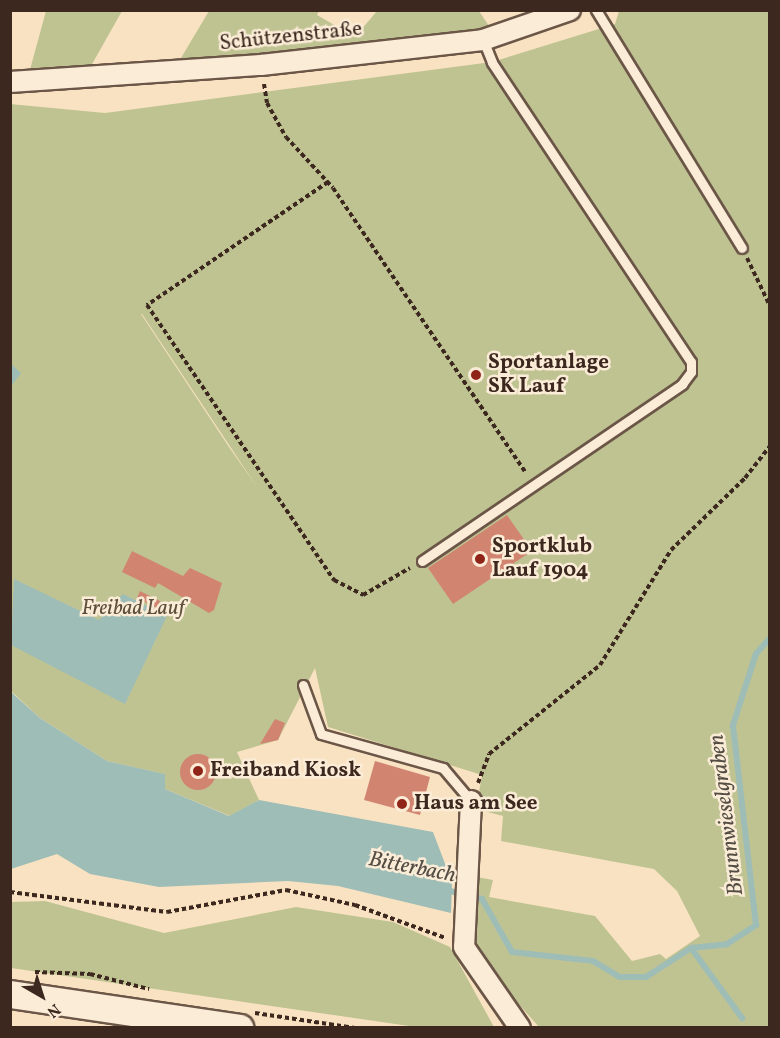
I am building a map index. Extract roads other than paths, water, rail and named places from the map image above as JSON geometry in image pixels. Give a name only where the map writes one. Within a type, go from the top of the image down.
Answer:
[{"type":"main road","points":[[10,994],[239,1028]]},
{"type":"street","name":"Schützenstraße","points":[[10,82],[261,65],[483,40],[570,10]]},
{"type":"street","points":[[471,801],[466,866],[464,947],[520,1028]]},
{"type":"lane","points":[[596,10],[742,248]]},
{"type":"lane","points":[[422,561],[682,384],[691,362],[492,62],[483,40]]},
{"type":"lane","points":[[303,685],[321,734],[443,768],[471,801]]},
{"type":"water","points":[[11,364],[21,373],[12,385],[11,403]]},
{"type":"water","points":[[14,579],[99,620],[123,594],[167,616],[125,704],[11,645]]},
{"type":"water","points":[[10,691],[40,718],[107,761],[165,774],[165,789],[229,816],[259,800],[433,832],[452,882],[451,913],[338,886],[288,881],[159,887],[90,874],[57,854],[11,869]]},
{"type":"waterway","name":"Brunnwieselgraben","points":[[691,948],[727,944],[756,925],[733,725],[756,654],[770,638]]},
{"type":"waterway","name":"Bitterbach","points":[[446,890],[482,899],[512,952],[593,961],[620,977],[646,977],[691,948],[742,1018]]},
{"type":"place","name":"Sportanlage SK Lauf","points":[[476,375]]},
{"type":"place","name":"Sportklub Lauf 1904","points":[[480,559]]},
{"type":"place","name":"Freiband Kiosk","points":[[198,771]]},
{"type":"place","name":"Haus am See","points":[[402,804]]},
{"type":"park label","name":"Freibad Lauf","points":[[133,609]]}]
